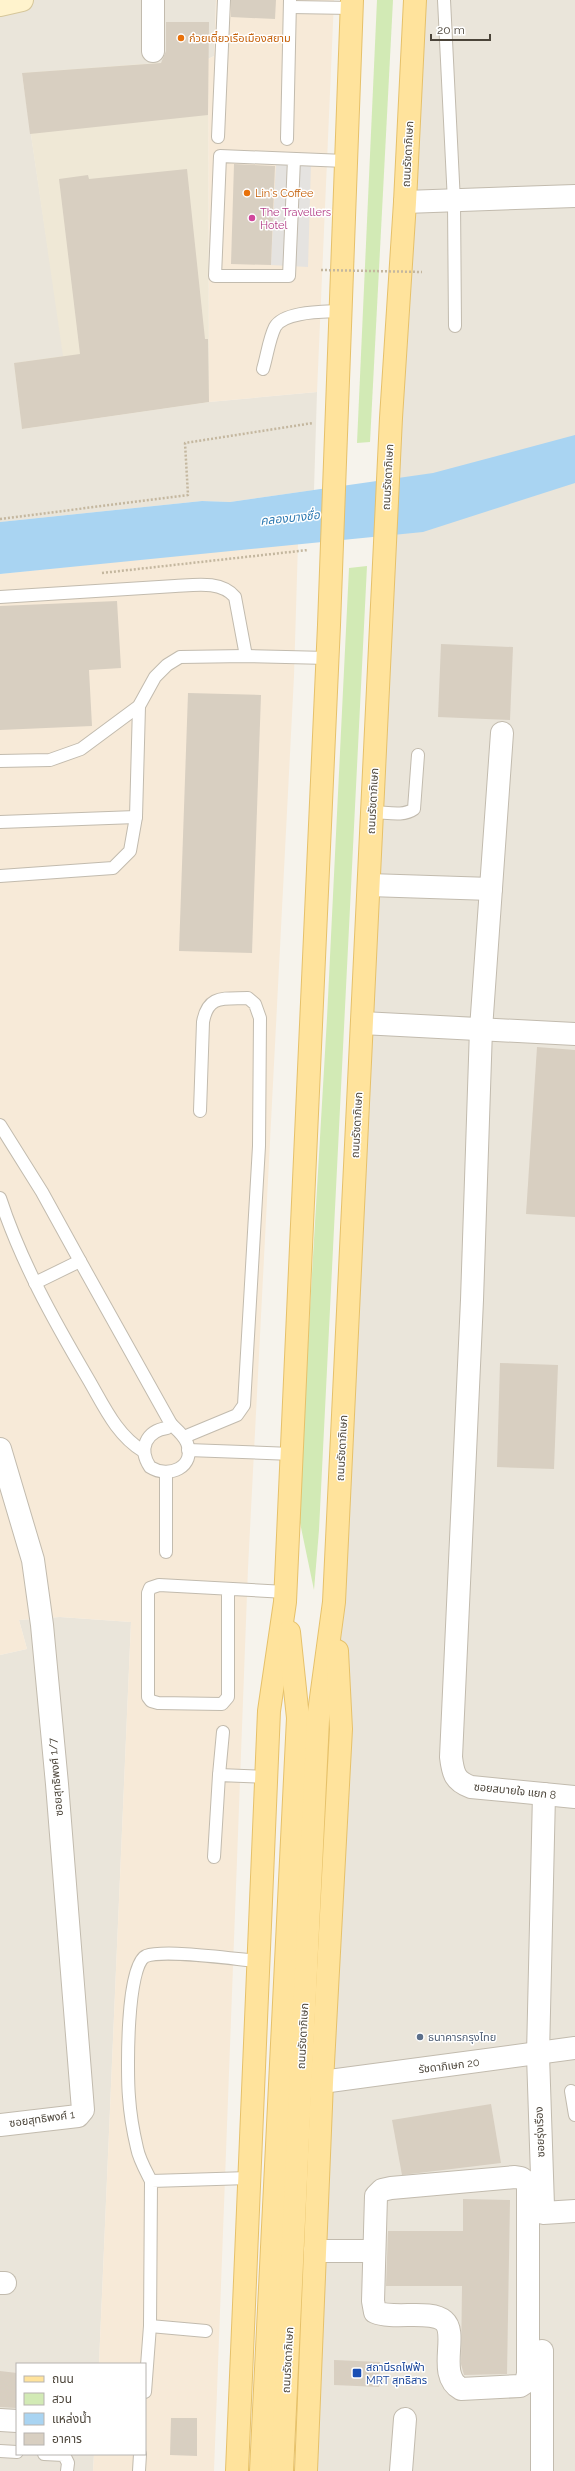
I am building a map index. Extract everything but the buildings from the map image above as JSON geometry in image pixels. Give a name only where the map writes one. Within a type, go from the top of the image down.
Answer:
[{"type":"main road","name":"ถนนรัชดาภิเษก","points":[[282,2471],[318,1720],[334,1602],[391,418],[405,202],[415,0]]},
{"type":"main road","name":"ถนนรัชดาภิเษก","points":[[237,2471],[268,1711],[286,1597],[328,658],[345,161],[352,4]]},
{"type":"main road","name":"ถนนรัชดาภิเษก","points":[[261,2471],[298,1718],[286,1597]]},
{"type":"main road","name":"ถนนรัชดาภิเษก","points":[[306,2471],[322,2082],[341,1729],[334,1602]]},
{"type":"street","points":[[0,5],[22,0]]},
{"type":"street","points":[[153,0],[153,50]]},
{"type":"street","points":[[405,202],[454,202],[575,196]]},
{"type":"street","points":[[481,1029],[502,733]]},
{"type":"street","points":[[369,885],[491,889]]},
{"type":"street","points":[[362,1023],[575,1034]]},
{"type":"street","name":"ซอยสบายใจ แยก 8","points":[[481,1029],[472,1300],[451,1757],[453,1773],[459,1783],[471,1787],[575,1797]]},
{"type":"street","name":"ซอยสุทธิพงศ์ 1/7","points":[[0,1449],[33,1560],[42,1625],[58,1784],[83,2110]]},
{"type":"street","name":"ซอยรุ่งเรือง","points":[[542,2471],[543,2213],[538,2055],[544,1794]]},
{"type":"street","name":"รัชดาภิเษก 20","points":[[322,2082],[538,2055],[575,2048]]},
{"type":"street","name":"ซอยสุทธิพงศ์ 1","points":[[0,2125],[78,2116],[83,2110]]},
{"type":"street","points":[[515,2177],[521,2178],[528,2183],[528,2374],[526,2382],[520,2386],[461,2389],[453,2385],[449,2375],[448,2330],[445,2322],[436,2316],[384,2316],[375,2312],[373,2301],[374,2251],[376,2196],[382,2190],[515,2177]]},
{"type":"street","points":[[543,2213],[575,2210]]},
{"type":"street","points":[[315,2251],[374,2251]]},
{"type":"street","points":[[401,2471],[405,2419]]},
{"type":"street","points":[[0,2420],[16,2421]]},
{"type":"lane","points":[[218,137],[224,0]]},
{"type":"lane","points":[[444,0],[454,202],[455,326]]},
{"type":"lane","points":[[287,139],[290,4],[352,4]]},
{"type":"lane","points":[[294,159],[289,276],[215,276],[220,156],[345,161]]},
{"type":"lane","points":[[263,369],[276,326],[284,318],[315,312],[340,311]]},
{"type":"lane","points":[[0,597],[175,586],[204,585],[223,588],[235,597],[246,656]]},
{"type":"lane","points":[[0,761],[50,760],[66,756],[81,749],[139,706],[156,677],[167,665],[180,657],[246,656],[328,658]]},
{"type":"lane","points":[[0,876],[112,868],[130,851],[136,817],[139,706]]},
{"type":"lane","points":[[373,812],[408,813],[414,809],[418,755]]},
{"type":"lane","points":[[0,822],[136,817]]},
{"type":"lane","points":[[184,1437],[237,1415],[244,1406],[259,1146],[260,1018],[255,1004],[248,998],[220,1000],[212,1002],[205,1008],[203,1022],[200,1111]]},
{"type":"lane","points":[[0,1125],[42,1192],[171,1424],[184,1437],[188,1450],[184,1464],[173,1472],[166,1473],[150,1467],[143,1451],[120,1433],[43,1302],[11,1232],[0,1198]]},
{"type":"lane","points":[[35,1283],[80,1261]]},
{"type":"lane","points":[[143,1451],[145,1442],[150,1434],[158,1429],[167,1428],[171,1424]]},
{"type":"lane","points":[[188,1450],[292,1454]]},
{"type":"lane","points":[[166,1473],[166,1552]]},
{"type":"lane","points":[[228,1590],[228,1697],[226,1701],[222,1704],[158,1703],[151,1701],[148,1697],[148,1593],[150,1588],[159,1585],[228,1590],[286,1597]]},
{"type":"lane","points":[[214,1857],[223,1732]]},
{"type":"lane","points":[[219,1775],[266,1777]]},
{"type":"lane","points":[[146,2379],[150,2326],[151,2181],[137,2150],[129,2097],[130,2008],[134,1975],[139,1960],[146,1956],[171,1954],[258,1961]]},
{"type":"lane","points":[[571,2091],[575,2114]]},
{"type":"lane","points":[[151,2181],[249,2178]]},
{"type":"lane","points":[[150,2326],[206,2331]]},
{"type":"lane","points":[[0,2451],[16,2452]]},
{"type":"lane","points":[[64,2455],[68,2463],[67,2471]]},
{"type":"lane","points":[[139,2471],[140,2455]]},
{"type":"path","points":[[321,270],[422,272]]},
{"type":"path","points":[[0,519],[188,495],[185,443],[313,423]]},
{"type":"path","points":[[99,573],[308,550]]},
{"type":"shaded area","points":[[0,0],[216,0],[214,56],[208,59],[22,74],[64,356],[22,429],[209,402],[317,392],[314,490],[230,502],[202,501],[0,522]]},
{"type":"shaded area","points":[[216,0],[334,0],[317,392],[209,402],[208,59],[214,56]]},
{"type":"shaded area","points":[[415,0],[575,0],[575,2471],[306,2471],[334,1602]]},
{"type":"shaded area","points":[[208,59],[209,402],[22,429],[14,363],[63,356],[22,73]]},
{"type":"shaded area","points":[[276,163],[311,164],[308,267],[271,265]]},
{"type":"shaded area","points":[[298,543],[294,676],[248,1568],[214,2471],[93,2471],[94,2455],[146,2455],[146,2363],[99,2363],[131,1622],[60,1617],[19,1620],[27,1649],[0,1655],[0,574]]},
{"type":"shaded area","points":[[60,1617],[131,1622],[99,2363],[16,2363],[16,2455],[94,2455],[93,2471],[0,2471],[0,1655],[27,1649],[19,1620]]},
{"type":"green space","points":[[377,0],[393,0],[370,442],[357,443]]},
{"type":"green space","points":[[367,566],[319,1530],[314,1590],[298,1513],[327,1018],[349,568]]},
{"type":"water","name":"คลองบางซื่อ","points":[[575,435],[575,483],[423,532],[0,574],[0,522],[202,501],[230,502],[433,473]]},
{"type":"place","name":"ก๋วยเตี๋ยวเรือเมืองสยาม","points":[[181,38]]},
{"type":"place","name":"Lin's Coffee","points":[[247,193]]},
{"type":"place","name":"The Travellers Hotel","points":[[252,218]]},
{"type":"place","name":"ธนาคารกรุงไทย","points":[[420,2037]]},
{"type":"place","name":"สถานีรถไฟฟ้า MRT สุทธิสาร","points":[[357,2373]]}]
